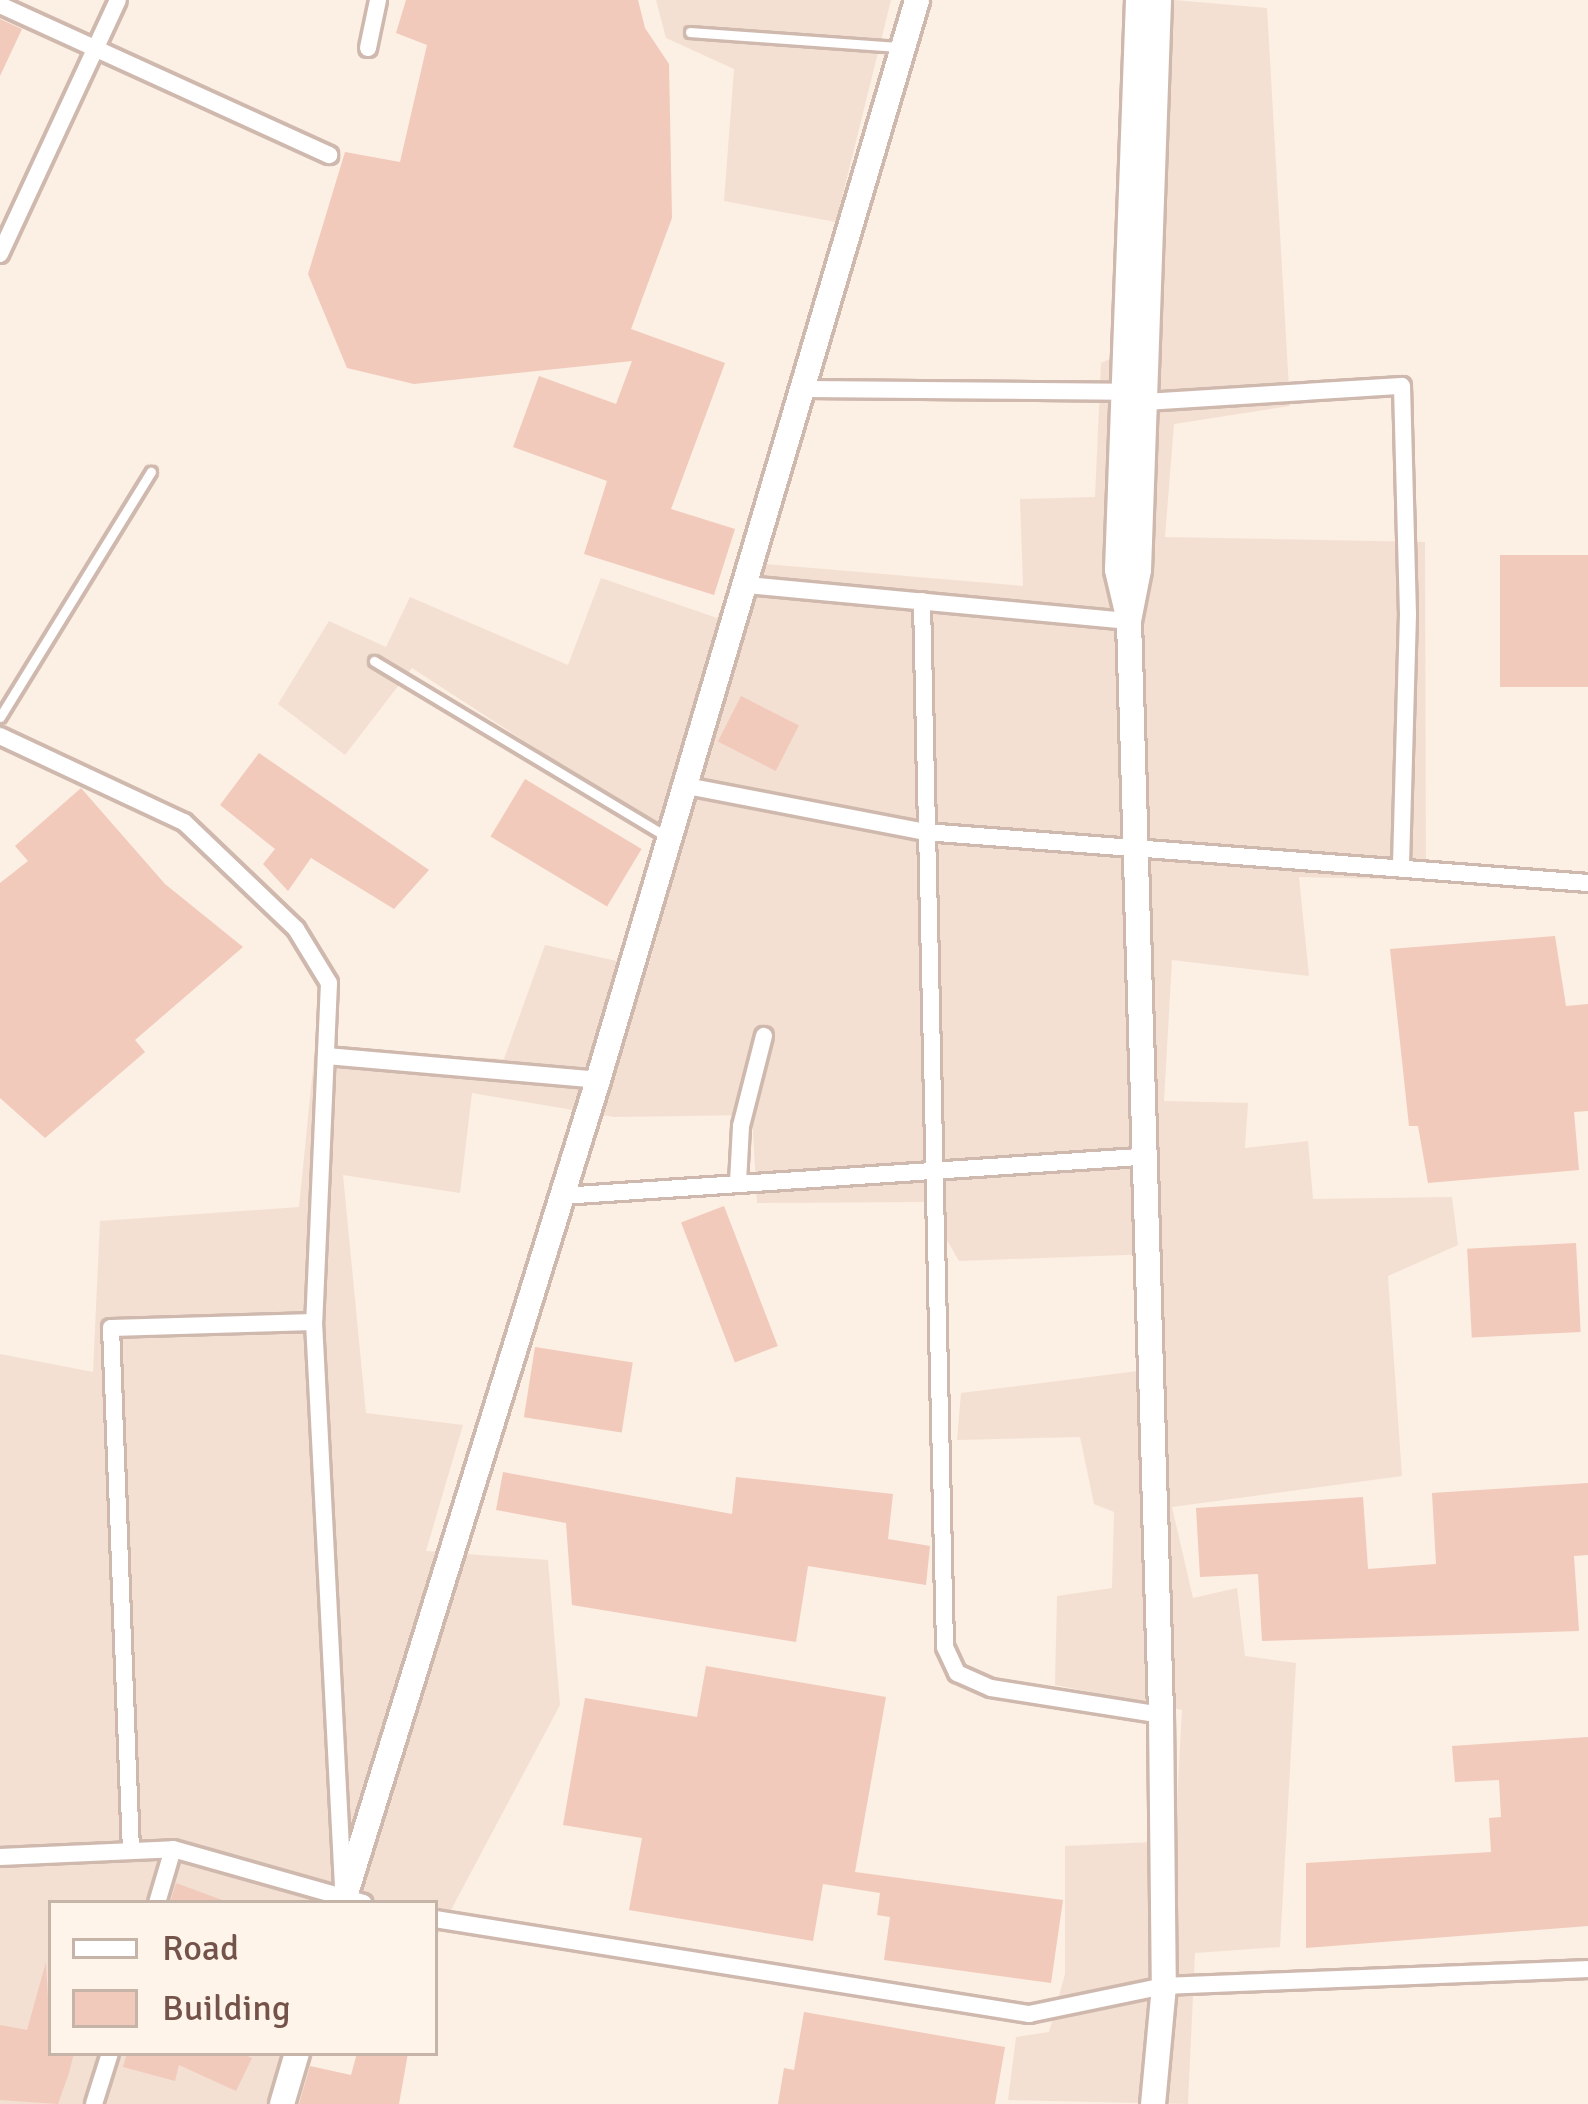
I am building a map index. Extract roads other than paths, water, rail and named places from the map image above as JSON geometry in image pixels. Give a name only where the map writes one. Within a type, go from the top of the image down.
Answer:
[{"type":"street","points":[[0,254],[7,222],[118,0]]},
{"type":"street","points":[[368,48],[378,0]]},
{"type":"street","points":[[350,1900],[806,389],[917,0]]},
{"type":"street","points":[[1134,397],[1138,0]]},
{"type":"street","points":[[1154,2104],[1164,1986],[1161,1715],[1139,1157],[1129,621],[1118,570],[1159,0]]},
{"type":"street","points":[[0,5],[329,155]]},
{"type":"street","points":[[806,389],[1134,397],[1402,386],[1401,866]]},
{"type":"street","points":[[747,585],[1129,621]]},
{"type":"street","points":[[922,601],[945,1647],[957,1673],[992,1688],[1161,1715]]},
{"type":"street","points":[[0,736],[184,822],[296,929],[329,983],[314,1322],[350,1900]]},
{"type":"street","points":[[687,786],[925,832],[1132,842],[1588,883]]},
{"type":"street","points":[[738,1182],[741,1126],[764,1036]]},
{"type":"street","points":[[326,1056],[598,1080]]},
{"type":"street","points":[[562,1196],[1139,1157]]},
{"type":"street","points":[[130,1851],[111,1328],[314,1322]]},
{"type":"street","points":[[0,1857],[173,1849],[347,1900]]},
{"type":"street","points":[[158,1900],[173,1849]]},
{"type":"street","points":[[438,1919],[1028,2014],[1164,1986],[1588,1969]]},
{"type":"street","points":[[94,2104],[109,2056]]},
{"type":"street","points":[[282,2104],[296,2056]]},
{"type":"lane","points":[[691,32],[907,48]]},
{"type":"lane","points":[[0,717],[151,472]]},
{"type":"lane","points":[[374,661],[670,839]]}]
